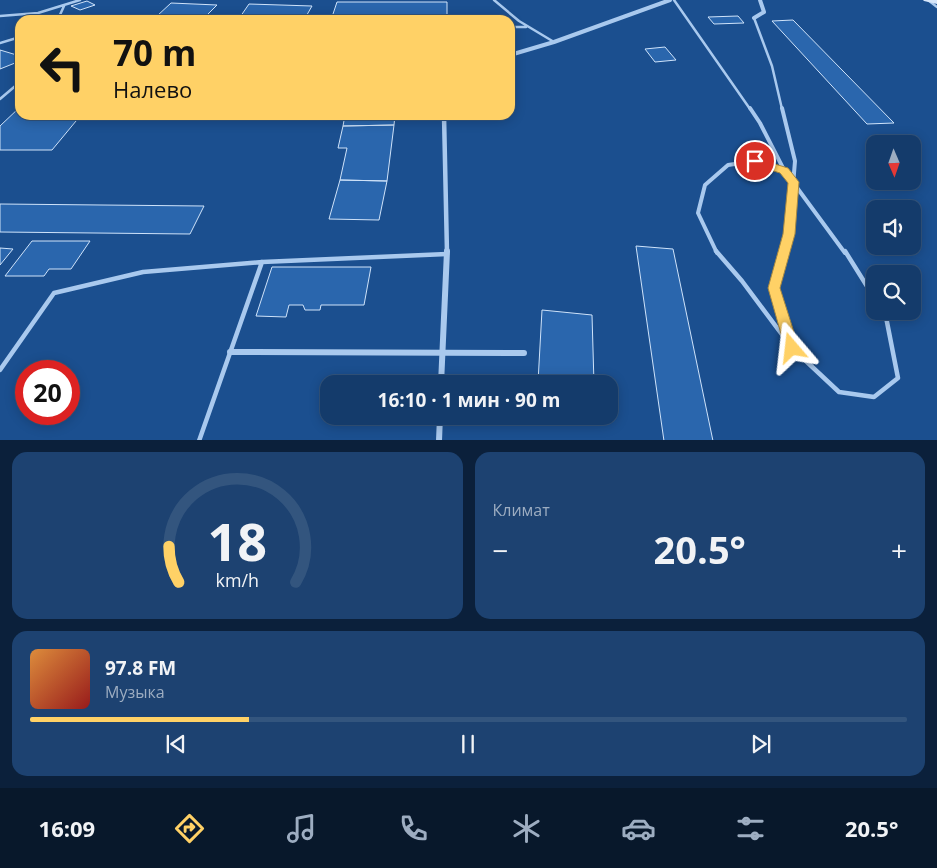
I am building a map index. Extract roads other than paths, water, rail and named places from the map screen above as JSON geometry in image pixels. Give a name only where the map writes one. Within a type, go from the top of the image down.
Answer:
[{"type":"main road","points":[[927,0],[937,2]]},
{"type":"street","points":[[515,54],[554,42],[670,0]]},
{"type":"street","points":[[754,18],[764,12],[760,0]]},
{"type":"street","points":[[442,375],[447,254],[444,120]]},
{"type":"street","points":[[230,352],[524,353]]},
{"type":"street","points":[[439,440],[440,425]]},
{"type":"lane","points":[[0,16],[38,13],[80,0]]},
{"type":"lane","points":[[494,0],[513,15]]},
{"type":"lane","points":[[674,0],[760,123],[784,170],[857,268],[866,284]]},
{"type":"lane","points":[[927,0],[937,8]]},
{"type":"lane","points":[[60,15],[64,6]]},
{"type":"lane","points":[[515,16],[554,42]]},
{"type":"lane","points":[[754,18],[772,66],[795,161],[789,234],[774,288],[792,348]]},
{"type":"lane","points":[[515,27],[529,27]]},
{"type":"lane","points":[[0,43],[15,38]]},
{"type":"lane","points":[[0,99],[15,86]]},
{"type":"lane","points":[[784,170],[755,161],[728,165],[705,185],[698,213],[715,250],[742,281],[792,348],[839,392],[874,397],[898,378],[887,320]]},
{"type":"lane","points":[[0,370],[54,293],[143,272],[262,262],[447,254]]},
{"type":"lane","points":[[198,440],[262,262]]}]
